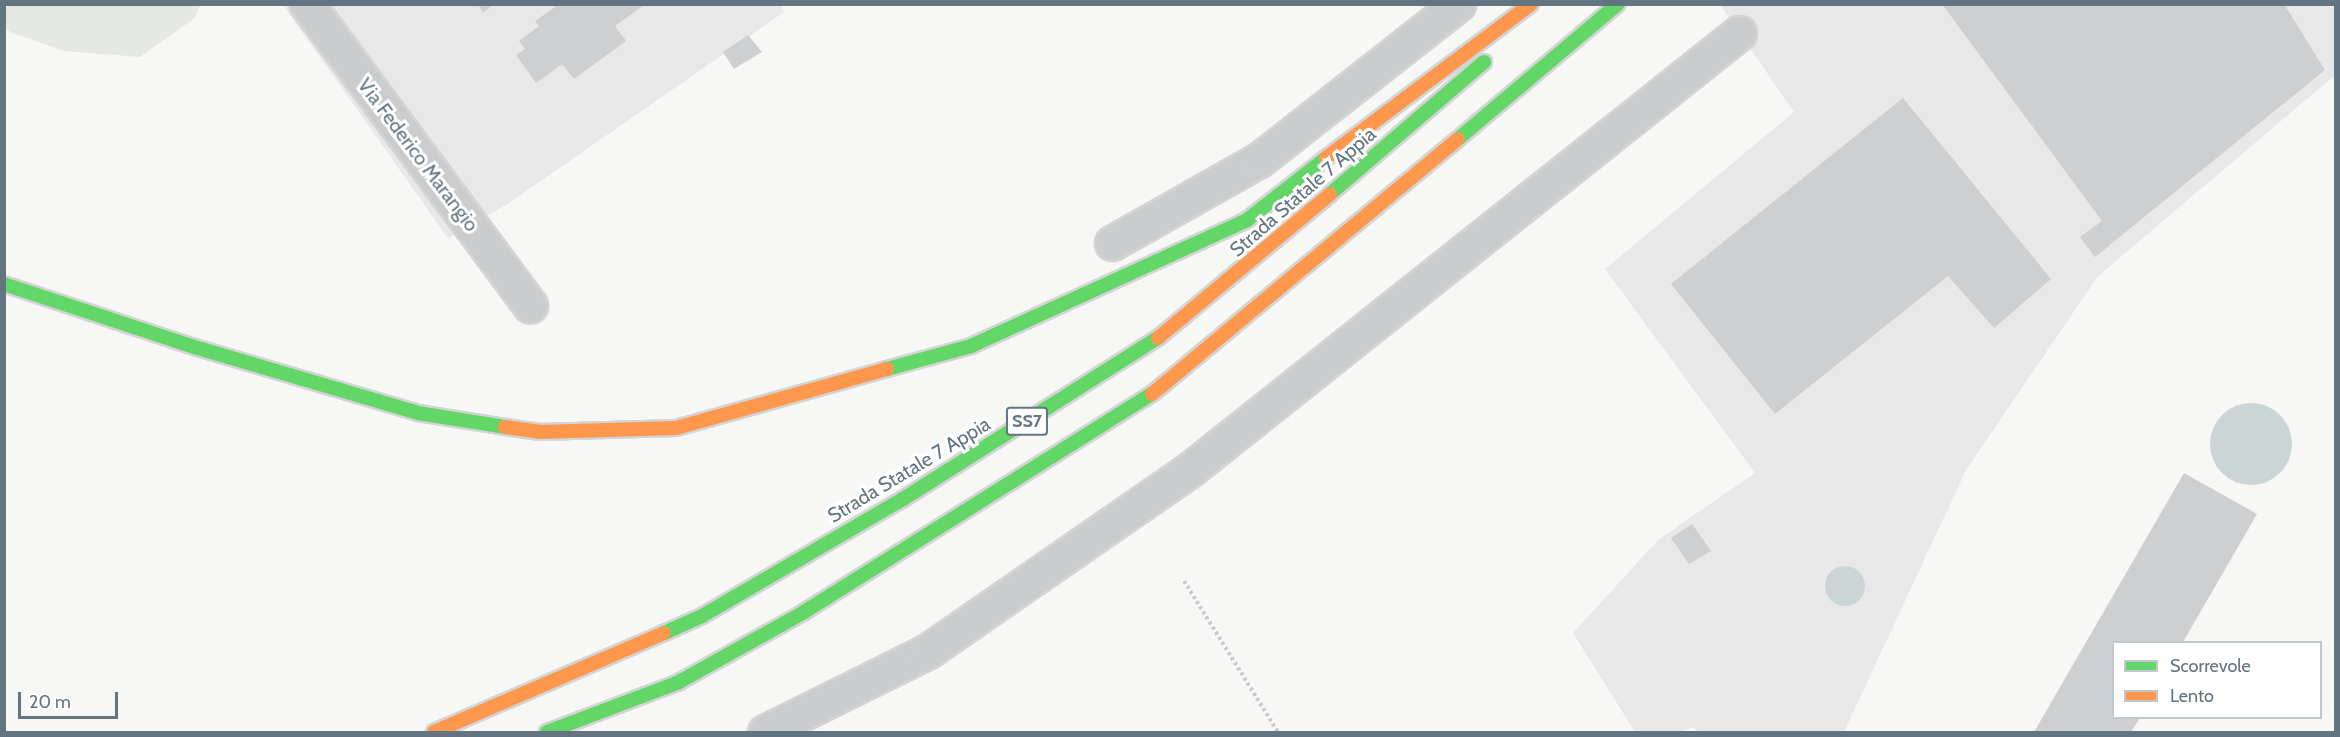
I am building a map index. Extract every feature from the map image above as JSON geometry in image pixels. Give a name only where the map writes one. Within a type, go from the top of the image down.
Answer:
[{"type":"highway","name":"SS7","points":[[547,732],[679,682],[804,612],[1162,388],[1618,4]]},
{"type":"highway","points":[[1525,28],[1537,8]]},
{"type":"highway","points":[[4,284],[190,346],[418,413],[539,432],[676,428],[972,346],[1248,220],[1395,104],[1537,8]]},
{"type":"highway","name":"Strada Statale 7 Appia","points":[[434,732],[702,616],[903,499],[1165,333],[1498,51]]},
{"type":"highway","points":[[602,727],[679,682]]},
{"type":"street","name":"Via Federico Marangio","points":[[307,4],[530,305]]},
{"type":"street","points":[[1112,243],[1258,160],[1458,4]]},
{"type":"street","points":[[765,732],[928,651],[1191,468],[1739,33]]},
{"type":"path","points":[[1184,580],[1278,732]]},
{"type":"shaded area","points":[[780,4],[784,12],[509,203],[448,238],[283,5]]},
{"type":"shaded area","points":[[4,5],[200,5],[195,18],[140,57],[64,51],[10,32],[5,27]]},
{"type":"shaded area","points":[[1720,5],[2335,5],[2335,80],[2333,77],[2098,276],[1966,470],[1844,732],[1698,732],[1693,727],[1682,732],[1635,732],[1573,633],[1659,539],[1755,473],[1605,269],[1794,112]]},
{"type":"shaded area","points":[[2251,403],[2267,406],[2280,415],[2289,428],[2292,444],[2289,460],[2280,473],[2267,482],[2251,485],[2235,482],[2222,473],[2213,460],[2210,444],[2213,428],[2222,415],[2235,406]]},
{"type":"shaded area","points":[[1845,566],[1859,572],[1865,586],[1859,600],[1845,606],[1831,600],[1825,586],[1831,572]]},
{"type":"building","points":[[478,4],[494,4],[483,13]]},
{"type":"building","points":[[1942,4],[2284,4],[2325,70],[2095,257],[2080,237],[2102,221]]},
{"type":"building","points":[[558,5],[644,5],[615,26],[626,41],[574,79],[562,64],[536,83],[516,55],[525,49],[519,41],[539,26],[535,21]]},
{"type":"building","points":[[748,35],[762,52],[734,69],[723,52]]},
{"type":"building","points":[[1903,98],[2051,279],[1994,328],[1948,276],[1775,414],[1671,284]]},
{"type":"building","points":[[2184,473],[2257,514],[2184,641],[2112,641],[2112,719],[2139,719],[2131,732],[2034,732]]},
{"type":"building","points":[[1692,524],[1711,551],[1689,564],[1671,538]]},
{"type":"traffic: fast","points":[[1458,139],[1618,4]]},
{"type":"traffic: fast","points":[[1330,194],[1484,62]]},
{"type":"traffic: fast","points":[[887,369],[971,346],[1247,220],[1326,158]]},
{"type":"traffic: fast","points":[[4,284],[191,346],[418,413],[505,427]]},
{"type":"traffic: fast","points":[[664,633],[702,616],[903,499],[1158,338]]},
{"type":"traffic: fast","points":[[547,732],[679,682],[804,612],[1152,394]]},
{"type":"traffic: slow","points":[[1326,158],[1531,4]]},
{"type":"traffic: slow","points":[[1152,394],[1458,139]]},
{"type":"traffic: slow","points":[[1158,338],[1330,194]]},
{"type":"traffic: slow","points":[[505,427],[539,432],[676,428],[887,369]]},
{"type":"traffic: slow","points":[[434,732],[664,633]]}]
